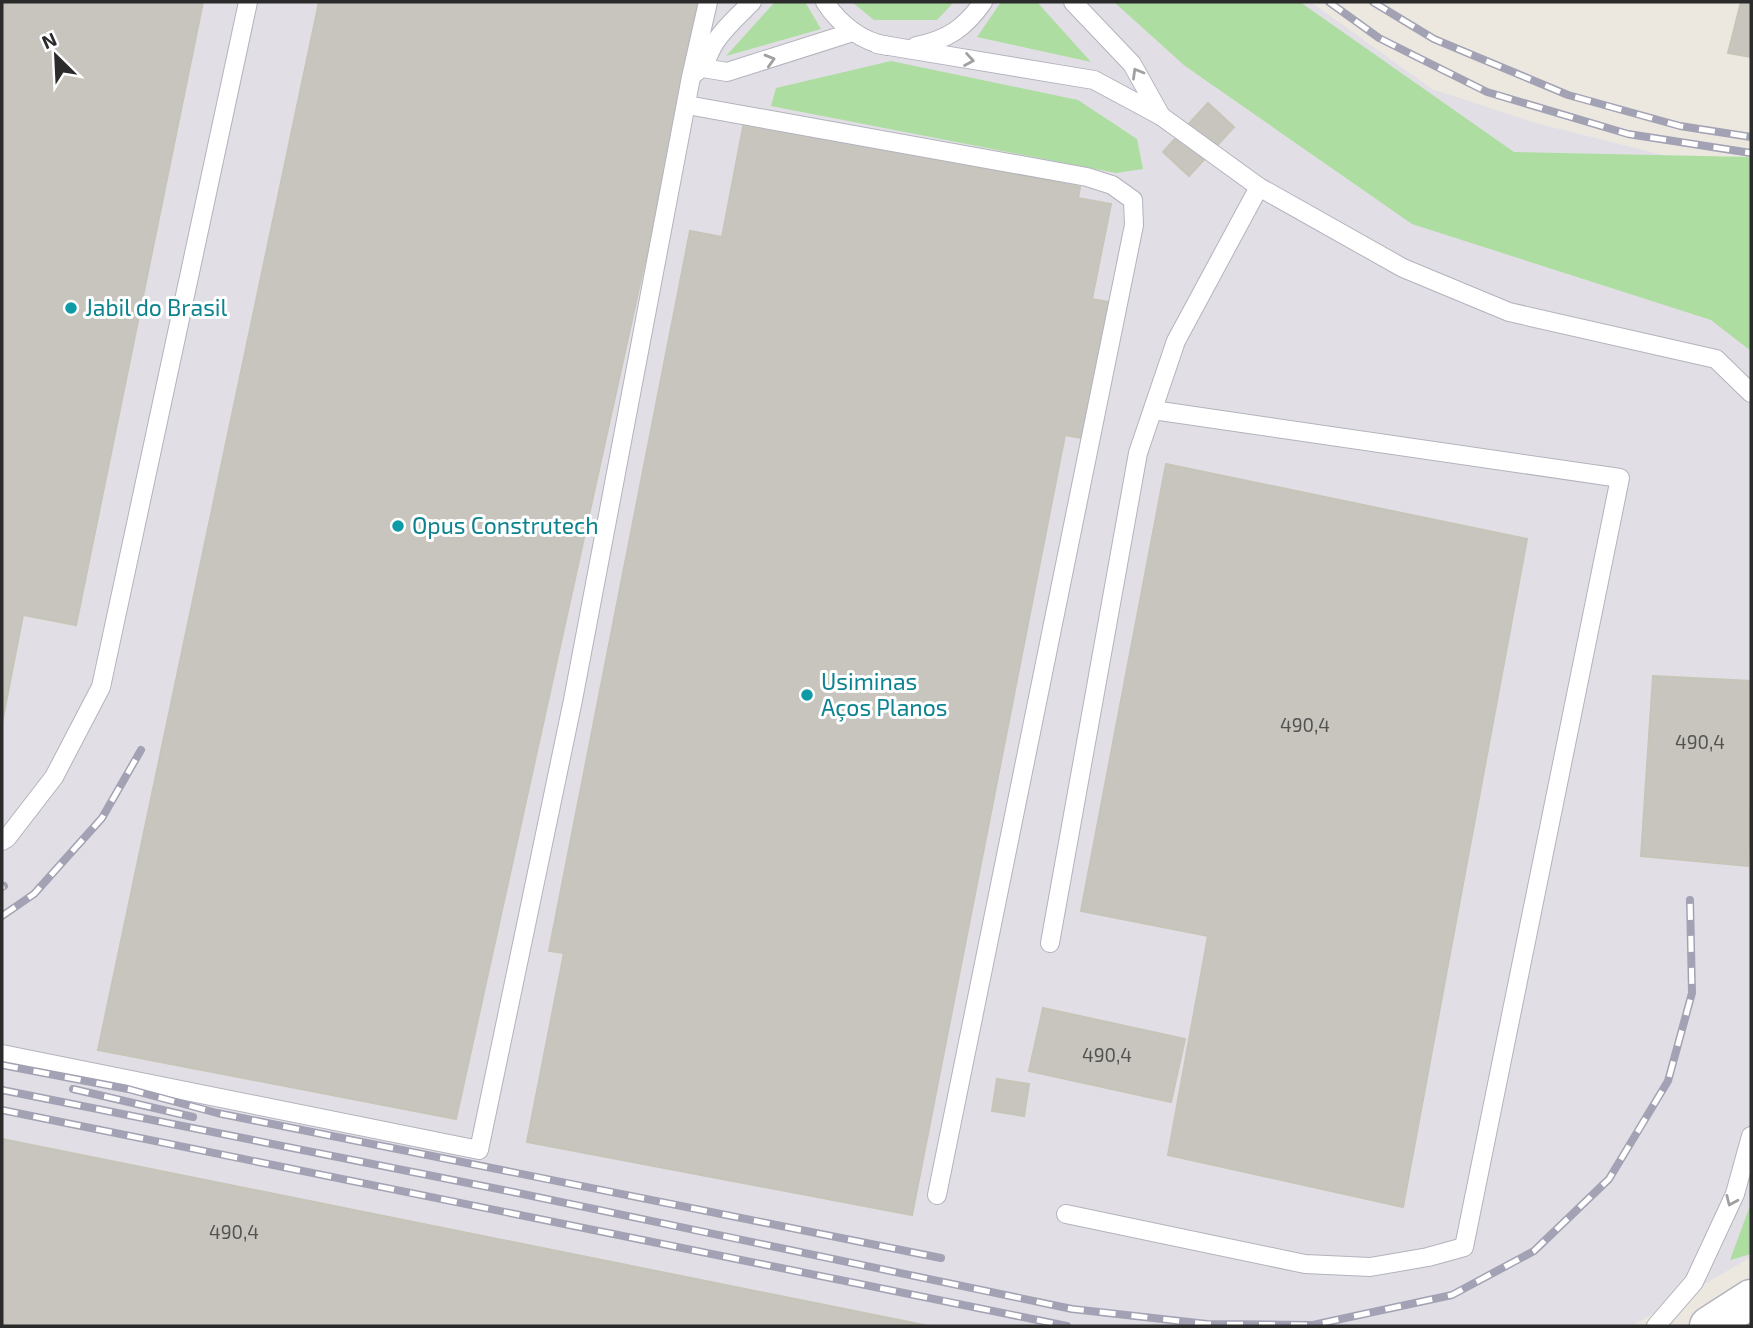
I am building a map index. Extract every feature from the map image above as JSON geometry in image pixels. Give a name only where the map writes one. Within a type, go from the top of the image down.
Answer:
[{"type":"main road","points":[[1709,1326],[1751,1299]]},
{"type":"lane","points":[[2,841],[8,838],[54,777],[101,687],[248,2]]},
{"type":"lane","points":[[2,1054],[479,1150],[573,700],[687,105],[697,72],[708,2]]},
{"type":"lane","points":[[697,72],[715,42],[752,2]]},
{"type":"lane","points":[[825,2],[834,16],[853,32],[877,44],[1094,80],[1161,116],[1259,187],[1403,268],[1509,312],[1716,359],[1751,393]]},
{"type":"lane","points":[[877,44],[908,48],[937,42],[963,26],[983,2]]},
{"type":"lane","points":[[1073,2],[1132,64],[1161,116]]},
{"type":"lane","points":[[697,72],[727,72],[853,32]]},
{"type":"lane","points":[[687,105],[1087,177],[1112,185],[1133,200],[1134,225],[937,1195]]},
{"type":"lane","points":[[1050,943],[1138,453],[1176,341],[1259,187]]},
{"type":"lane","points":[[1066,1214],[1305,1264],[1370,1267],[1464,1247],[1620,478],[1153,410]]},
{"type":"lane","points":[[1656,1326],[1694,1282],[1735,1194],[1751,1136]]},
{"type":"shaded area","points":[[2,2],[1311,2],[1432,89],[1536,123],[1683,160],[1751,165],[1751,1257],[1632,1326],[2,1326]]},
{"type":"green space","points":[[775,2],[805,2],[821,29],[726,56]]},
{"type":"green space","points":[[852,2],[954,2],[937,20],[874,20]]},
{"type":"green space","points":[[1001,2],[1037,2],[1091,62],[977,37]]},
{"type":"green space","points":[[1114,2],[1300,2],[1514,152],[1751,157],[1751,351],[1711,320],[1412,224],[1185,66]]},
{"type":"green space","points":[[891,61],[1078,100],[1137,139],[1143,169],[1116,173],[771,106],[776,88]]},
{"type":"green space","points":[[1751,1203],[1751,1254],[1730,1260]]},
{"type":"building","name":"Jabil do Brasil","points":[[2,2],[203,2],[76,625],[23,615],[2,723]]},
{"type":"building","name":"Opus Construtech","points":[[319,2],[702,2],[456,1119],[98,1050]]},
{"type":"building","points":[[1741,2],[1751,2],[1751,57],[1728,53]]},
{"type":"building","points":[[1208,103],[1234,127],[1189,176],[1163,152]]},
{"type":"building","name":"Usiminas Aços Planos","points":[[744,122],[1080,187],[1078,198],[1111,204],[1092,299],[1115,303],[1087,439],[1065,435],[912,1215],[527,1142],[564,953],[549,951],[690,231],[722,237]]},
{"type":"building","points":[[1166,464],[1527,539],[1403,1207],[1168,1155],[1208,936],[1081,911]]},
{"type":"building","points":[[1653,676],[1751,681],[1748,866],[1641,856]]},
{"type":"building","points":[[1043,1008],[1185,1039],[1171,1102],[1029,1071]]},
{"type":"building","points":[[997,1079],[1029,1084],[1024,1116],[992,1111]]},
{"type":"building","points":[[2,1139],[929,1326],[2,1326]]},
{"type":"railway","points":[[1329,2],[1379,38],[1487,92],[1628,134],[1751,153]]},
{"type":"railway","points":[[1373,2],[1434,39],[1568,95],[1680,126],[1751,137]]},
{"type":"railway","points":[[2,916],[34,894],[102,818],[141,750]]},
{"type":"railway","points":[[2,1090],[513,1192],[1072,1309],[1207,1324],[1313,1325],[1452,1295],[1534,1251],[1609,1179],[1668,1081],[1692,993],[1690,900]]},
{"type":"railway","points":[[2,1065],[128,1089],[217,1113],[941,1258]]},
{"type":"railway","points":[[73,1089],[193,1117]]},
{"type":"railway","points":[[2,1110],[1067,1326]]},
{"type":"place","name":"Jabil do Brasil","points":[[71,308]]},
{"type":"place","name":"Opus Construtech","points":[[398,526]]},
{"type":"place","name":"Usiminas Aços Planos","points":[[807,695]]}]
